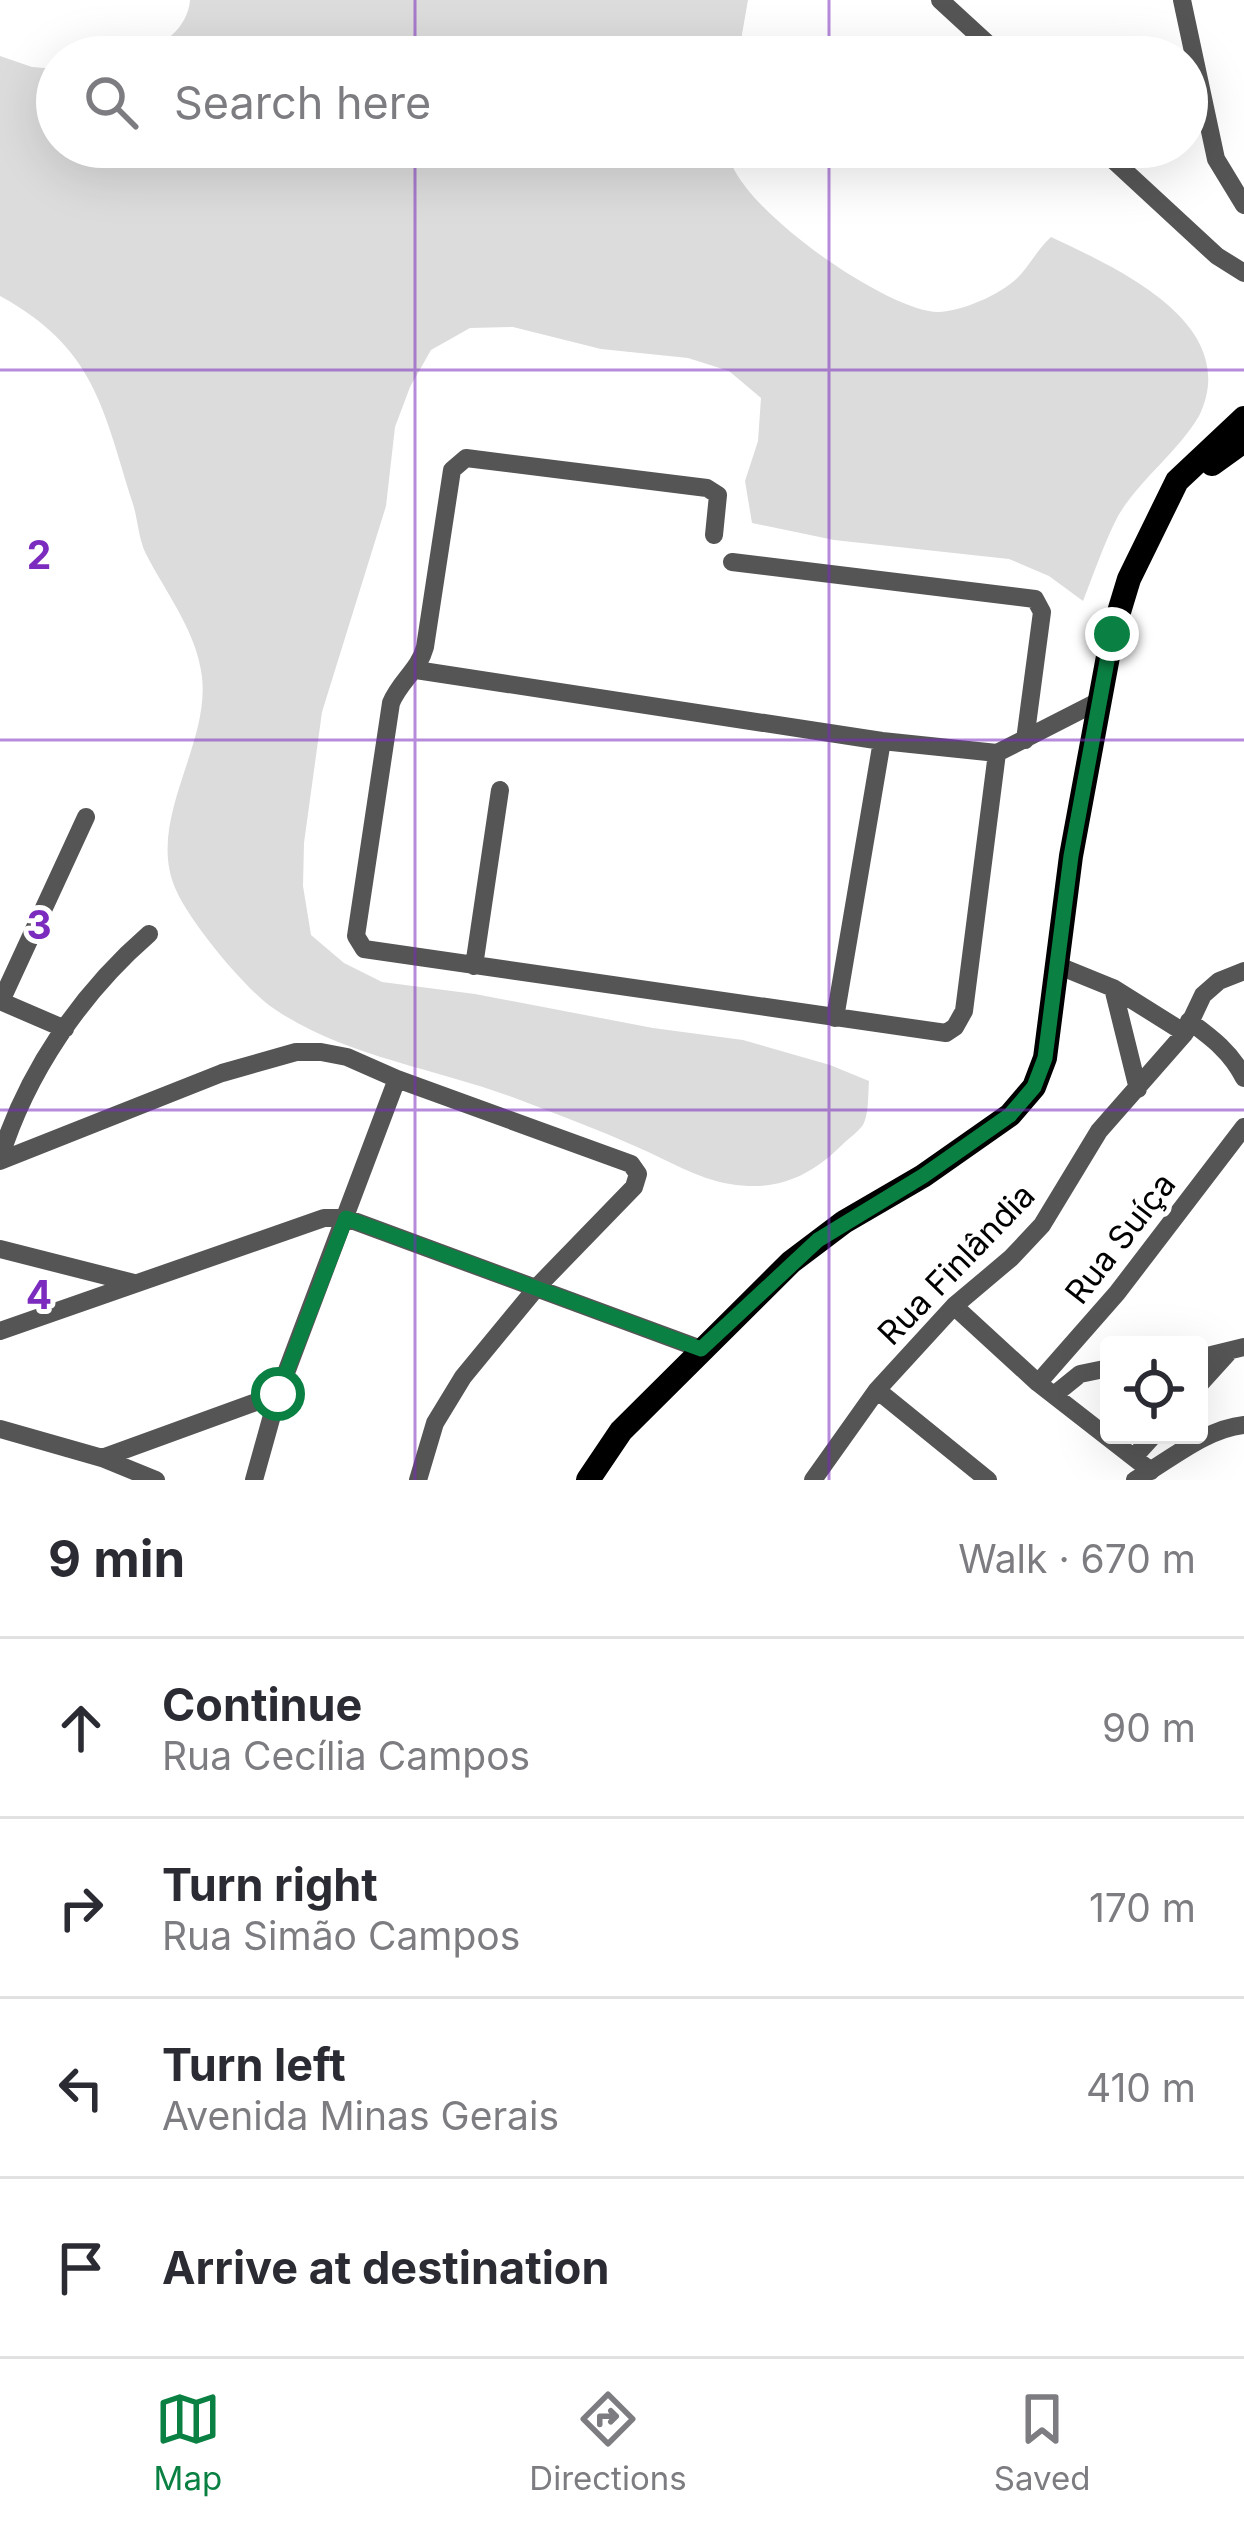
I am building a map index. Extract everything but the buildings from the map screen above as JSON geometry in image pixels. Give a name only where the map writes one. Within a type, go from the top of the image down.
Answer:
[{"type":"main road","points":[[588,1480],[621,1431],[818,1240],[923,1176],[1025,1101],[1045,1058],[1097,702],[1130,578],[1158,516],[1187,468],[1244,418]]},
{"type":"main road","points":[[1158,516],[1220,456],[1244,441]]},
{"type":"street","points":[[940,0],[979,36]]},
{"type":"street","points":[[1181,0],[1189,36]]},
{"type":"street","points":[[1208,123],[1216,159],[1244,205]]},
{"type":"street","points":[[1122,168],[1217,256],[1244,274]]},
{"type":"street","points":[[714,535],[718,496],[707,488],[466,458],[449,478],[425,647],[416,670],[398,687],[392,704],[356,936],[359,944],[371,952],[946,1033],[959,1021],[997,753]]},
{"type":"street","points":[[732,562],[1035,598],[1042,612],[1025,740]]},
{"type":"street","points":[[416,670],[882,741],[997,753],[1097,702]]},
{"type":"street","points":[[835,1018],[882,741]]},
{"type":"street","points":[[474,965],[500,790]]},
{"type":"street","points":[[65,1029],[1,1001],[86,817]]},
{"type":"street","points":[[0,1160],[29,1081],[122,958],[149,934]]},
{"type":"street","points":[[1059,966],[1220,1043],[1244,1078]]},
{"type":"street","name":"Rua Finlândia","points":[[813,1480],[878,1390],[954,1306],[1042,1225],[1099,1131],[1187,1027],[1203,994],[1244,971]]},
{"type":"street","points":[[1112,988],[1138,1089]]},
{"type":"street","points":[[0,1160],[222,1073],[296,1052],[321,1052],[347,1057],[631,1164],[638,1174],[634,1187],[538,1286],[448,1399],[427,1445],[418,1480]]},
{"type":"street","points":[[254,1480],[278,1394],[397,1079]]},
{"type":"street","name":"Rua Suíça","points":[[1046,1389],[1244,1126]]},
{"type":"street","points":[[0,1331],[324,1217],[346,1218],[701,1349]]},
{"type":"street","points":[[0,1249],[134,1282]]},
{"type":"street","points":[[954,1306],[1046,1389],[1134,1457],[1143,1475],[1204,1437],[1228,1426],[1244,1425]]},
{"type":"street","points":[[1208,1376],[1236,1350]]},
{"type":"street","points":[[1046,1389],[1100,1370]]},
{"type":"street","points":[[878,1390],[988,1480]]},
{"type":"street","points":[[102,1458],[278,1394]]},
{"type":"street","points":[[0,1429],[102,1458],[156,1480]]},
{"type":"street","points":[[1134,1457],[1146,1444]]},
{"type":"shaded area","points":[[190,0],[748,0],[742,36],[170,36]]},
{"type":"shaded area","points":[[0,56],[36,67],[36,168],[734,168],[752,195],[780,222],[848,274],[883,294],[938,312],[995,294],[1022,273],[1051,237],[1137,282],[1165,303],[1189,326],[1204,353],[1208,383],[1199,416],[1118,516],[1083,601],[1049,576],[1009,559],[834,540],[752,523],[745,481],[758,441],[761,398],[729,371],[688,358],[601,349],[513,327],[470,328],[431,350],[395,427],[386,506],[322,712],[304,843],[303,886],[311,935],[344,963],[382,982],[743,1040],[869,1081],[863,1125],[831,1156],[777,1184],[747,1186],[694,1174],[520,1100],[330,1039],[273,1008],[234,971],[183,903],[169,864],[173,811],[202,703],[199,660],[143,548],[112,437],[90,383],[56,336],[0,296]]},
{"type":"route","points":[[278,1394],[346,1218],[701,1349],[818,1240],[923,1176],[1010,1115],[1034,1087],[1045,1058],[1071,856],[1112,634]]}]
